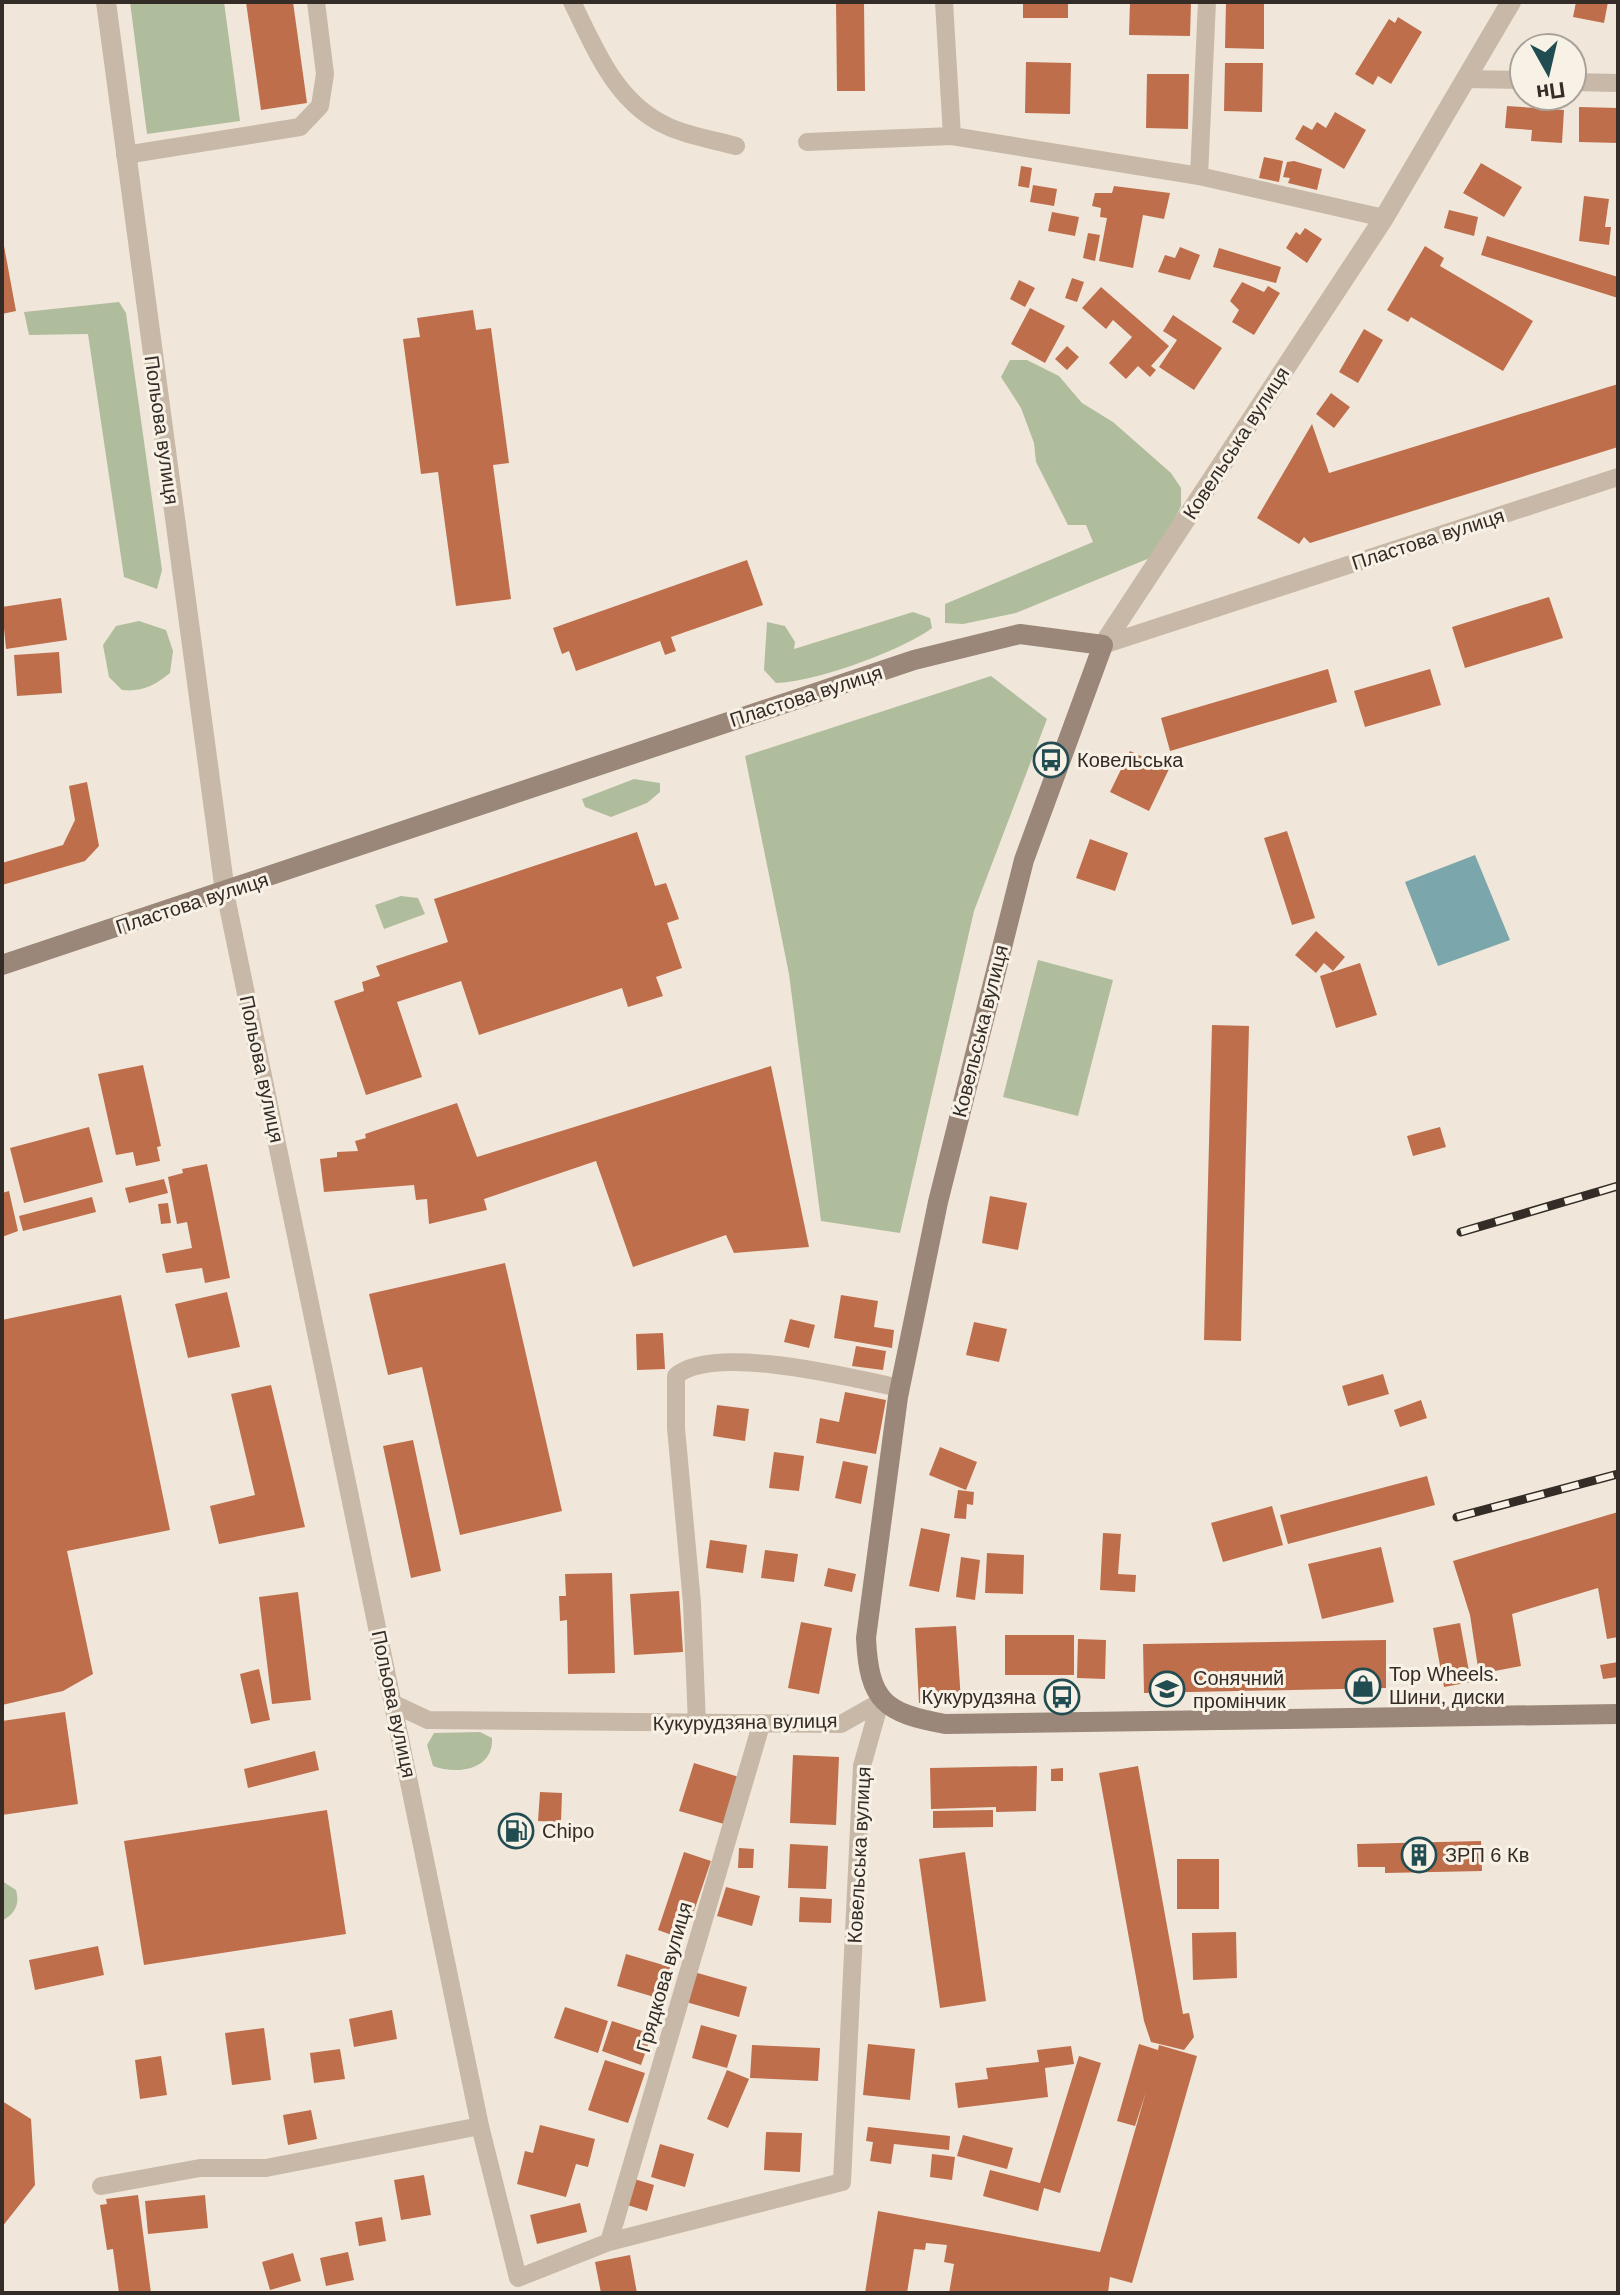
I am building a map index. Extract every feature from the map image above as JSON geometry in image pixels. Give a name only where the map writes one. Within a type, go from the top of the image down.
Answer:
[{"type":"main road","name":"Пластова вулиця","points":[[2,965],[914,660],[1020,634],[1103,645]]},
{"type":"main road","name":"Ковельська вулиця","points":[[880,1702],[867,1669],[866,1638],[900,1388],[938,1202],[1024,860],[1103,645]]},
{"type":"main road","points":[[880,1702],[906,1717],[945,1724],[1618,1714]]},
{"type":"street","name":"Польова вулиця","points":[[106,2],[225,892],[480,2126],[518,2278],[609,2242]]},
{"type":"street","points":[[125,155],[300,127],[320,106],[325,74],[316,2]]},
{"type":"street","points":[[572,2],[612,81],[638,109],[669,128],[736,146]]},
{"type":"street","points":[[944,2],[952,136]]},
{"type":"street","points":[[1199,176],[1207,2]]},
{"type":"street","name":"Ковельська вулиця","points":[[1103,645],[1384,218],[1511,2]]},
{"type":"street","points":[[1465,79],[1508,80]]},
{"type":"street","points":[[1588,82],[1618,83]]},
{"type":"street","points":[[807,142],[952,136],[1199,176],[1384,218]]},
{"type":"street","name":"Пластова вулиця","points":[[1103,645],[1618,477]]},
{"type":"street","points":[[697,1724],[691,1587],[676,1428],[676,1376],[684,1369],[699,1365],[763,1363],[900,1388]]},
{"type":"street","name":"Ковельська вулиця","points":[[609,2242],[842,2182],[862,1766],[880,1702]]},
{"type":"street","name":"Кукурудзяна вулиця","points":[[394,1704],[428,1720],[761,1725],[841,1724],[880,1702]]},
{"type":"street","name":"Грядкова вулиця","points":[[609,2242],[761,1725]]},
{"type":"street","points":[[101,2186],[200,2168],[266,2168],[480,2126]]},
{"type":"green space","points":[[130,2],[224,2],[240,121],[147,134]]},
{"type":"green space","points":[[119,302],[126,313],[162,570],[157,589],[124,577],[88,334],[29,335],[24,312]]},
{"type":"green space","points":[[1010,360],[1027,360],[1059,376],[1082,403],[1113,422],[1171,473],[1181,488],[1181,506],[1157,555],[1016,613],[963,624],[945,623],[945,604],[1093,542],[1086,525],[1068,525],[1036,462],[1034,443],[1021,408],[1001,377]]},
{"type":"green space","points":[[913,612],[930,618],[932,628],[879,655],[793,681],[776,683],[764,670],[767,622],[785,626],[795,642],[794,649]]},
{"type":"green space","points":[[139,621],[166,630],[173,651],[170,673],[148,687],[122,690],[109,677],[103,645],[116,626]]},
{"type":"green space","points":[[991,676],[1047,719],[974,911],[900,1233],[821,1221],[789,974],[745,756]]},
{"type":"green space","points":[[634,779],[660,783],[660,792],[647,803],[611,817],[585,807],[582,799]]},
{"type":"green space","points":[[401,896],[418,898],[425,914],[384,929],[375,905]]},
{"type":"green space","points":[[1038,960],[1113,980],[1078,1116],[1003,1097]]},
{"type":"green space","points":[[480,1732],[492,1738],[491,1749],[481,1763],[463,1770],[433,1766],[427,1745],[434,1733]]},
{"type":"green space","points":[[2,1881],[16,1890],[17,1904],[2,1921]]},
{"type":"water","points":[[1475,855],[1510,940],[1438,966],[1405,882]]},
{"type":"building","points":[[246,2],[293,2],[307,103],[261,110]]},
{"type":"building","points":[[836,2],[864,2],[865,91],[837,91]]},
{"type":"building","points":[[1023,2],[1068,2],[1068,18],[1023,18]]},
{"type":"building","points":[[1130,2],[1191,2],[1190,36],[1129,35]]},
{"type":"building","points":[[1226,2],[1264,2],[1264,49],[1225,48]]},
{"type":"building","points":[[1576,2],[1608,2],[1604,23],[1573,17]]},
{"type":"building","points":[[1398,17],[1422,32],[1391,84],[1378,76],[1373,85],[1355,74],[1389,19],[1395,23]]},
{"type":"building","points":[[1026,62],[1071,63],[1070,114],[1025,113]]},
{"type":"building","points":[[1225,63],[1263,63],[1262,112],[1224,111]]},
{"type":"building","points":[[1147,74],[1189,74],[1188,129],[1146,128]]},
{"type":"building","points":[[1507,106],[1508,112],[1564,112],[1562,143],[1531,141],[1532,130],[1505,128]]},
{"type":"building","points":[[1588,107],[1618,108],[1618,143],[1579,142],[1579,112],[1588,112]]},
{"type":"building","points":[[1335,112],[1366,130],[1344,169],[1295,139],[1303,125],[1312,130],[1317,122],[1326,128]]},
{"type":"building","points":[[1264,157],[1283,161],[1279,182],[1259,178]]},
{"type":"building","points":[[1287,162],[1322,169],[1317,190],[1288,183],[1290,178],[1283,177]]},
{"type":"building","points":[[1481,163],[1522,187],[1504,217],[1463,193]]},
{"type":"building","points":[[1021,166],[1032,168],[1029,188],[1018,186]]},
{"type":"building","points":[[1033,185],[1057,189],[1054,206],[1030,202]]},
{"type":"building","points":[[1114,186],[1170,193],[1164,219],[1143,215],[1133,268],[1099,261],[1107,218],[1100,217],[1101,208],[1092,206],[1095,193],[1112,193]]},
{"type":"building","points":[[1584,196],[1609,199],[1605,227],[1611,227],[1609,245],[1579,241]]},
{"type":"building","points":[[1449,210],[1478,217],[1474,236],[1444,228]]},
{"type":"building","points":[[1052,212],[1079,217],[1075,236],[1048,231]]},
{"type":"building","points":[[1305,228],[1322,239],[1307,263],[1286,248],[1296,232],[1300,235]]},
{"type":"building","points":[[1088,233],[1100,235],[1095,261],[1083,258]]},
{"type":"building","points":[[2,235],[16,311],[2,314]]},
{"type":"building","points":[[1487,236],[1618,277],[1618,298],[1481,255]]},
{"type":"building","points":[[1425,246],[1444,258],[1440,266],[1533,321],[1503,371],[1411,317],[1408,322],[1387,310]]},
{"type":"building","points":[[1180,247],[1200,255],[1190,280],[1158,272],[1165,255],[1175,258]]},
{"type":"building","points":[[1219,248],[1281,267],[1276,283],[1213,267]]},
{"type":"building","points":[[1072,278],[1084,282],[1077,302],[1065,298]]},
{"type":"building","points":[[1019,280],[1035,288],[1025,307],[1010,299]]},
{"type":"building","points":[[1242,282],[1264,292],[1268,286],[1280,293],[1254,335],[1232,322],[1239,310],[1230,301]]},
{"type":"building","points":[[1101,287],[1169,346],[1151,366],[1156,370],[1150,377],[1138,366],[1126,379],[1109,363],[1132,337],[1113,320],[1106,329],[1082,308]]},
{"type":"building","points":[[1030,308],[1065,326],[1045,363],[1011,344]]},
{"type":"building","points":[[473,310],[476,330],[491,328],[509,463],[493,465],[511,599],[456,606],[438,472],[421,474],[403,339],[420,337],[417,318]]},
{"type":"building","points":[[1173,315],[1222,348],[1194,390],[1159,367],[1177,340],[1163,331]]},
{"type":"building","points":[[1364,329],[1383,340],[1358,383],[1339,372]]},
{"type":"building","points":[[1067,346],[1079,357],[1067,370],[1055,359]]},
{"type":"building","points":[[1618,384],[1618,447],[1310,543],[1304,537],[1299,544],[1257,518],[1312,424],[1329,473]]},
{"type":"building","points":[[1331,393],[1350,407],[1334,428],[1316,414]]},
{"type":"building","points":[[747,560],[763,605],[671,637],[676,651],[665,655],[660,641],[576,671],[569,651],[562,654],[553,628]]},
{"type":"building","points":[[1549,597],[1563,638],[1465,668],[1452,627]]},
{"type":"building","points":[[61,598],[67,640],[6,649],[2,607]]},
{"type":"building","points":[[59,652],[62,693],[17,696],[14,655]]},
{"type":"building","points":[[1328,669],[1337,702],[1170,751],[1161,718]]},
{"type":"building","points":[[1430,669],[1441,705],[1365,727],[1354,691]]},
{"type":"building","points":[[1130,751],[1169,769],[1149,811],[1110,792]]},
{"type":"building","points":[[87,782],[99,846],[85,861],[2,885],[2,863],[63,845],[75,820],[69,786]]},
{"type":"building","points":[[1287,831],[1315,918],[1292,925],[1264,838]]},
{"type":"building","points":[[637,832],[655,886],[666,883],[679,919],[667,923],[682,968],[656,977],[663,996],[628,1007],[622,988],[479,1035],[461,981],[397,1002],[422,1077],[366,1095],[334,1001],[364,991],[362,982],[380,976],[376,966],[448,942],[434,899]]},
{"type":"building","points":[[1090,839],[1128,853],[1115,891],[1076,878]]},
{"type":"building","points":[[1316,931],[1345,957],[1333,971],[1324,963],[1316,973],[1295,955]]},
{"type":"building","points":[[1360,963],[1377,1015],[1336,1028],[1320,976]]},
{"type":"building","points":[[1212,1025],[1249,1026],[1241,1341],[1204,1340]]},
{"type":"building","points":[[143,1065],[161,1146],[157,1147],[160,1161],[136,1166],[133,1152],[116,1155],[98,1074]]},
{"type":"building","points":[[771,1066],[809,1247],[734,1253],[726,1235],[633,1267],[596,1161],[484,1199],[487,1210],[429,1224],[427,1199],[416,1200],[414,1185],[324,1192],[320,1159],[337,1157],[337,1152],[358,1151],[355,1141],[366,1138],[365,1134],[457,1103],[477,1157]]},
{"type":"building","points":[[89,1127],[103,1182],[24,1203],[10,1148]]},
{"type":"building","points":[[1440,1127],[1446,1147],[1413,1156],[1407,1136]]},
{"type":"building","points":[[207,1164],[230,1278],[205,1283],[202,1268],[166,1273],[162,1254],[192,1248],[187,1222],[177,1224],[168,1177],[183,1173],[182,1169]]},
{"type":"building","points":[[164,1179],[168,1193],[129,1203],[125,1188]]},
{"type":"building","points":[[9,1191],[18,1231],[2,1237],[2,1193]]},
{"type":"building","points":[[990,1196],[1027,1203],[1018,1250],[982,1243]]},
{"type":"building","points":[[92,1197],[96,1212],[23,1231],[19,1216]]},
{"type":"building","points":[[168,1203],[171,1223],[161,1224],[158,1204]]},
{"type":"building","points":[[505,1263],[562,1511],[460,1535],[422,1367],[388,1375],[369,1294]]},
{"type":"building","points":[[227,1292],[240,1347],[188,1358],[175,1304]]},
{"type":"building","points":[[121,1295],[170,1530],[67,1551],[93,1674],[63,1691],[2,1705],[2,1320]]},
{"type":"building","points":[[841,1295],[878,1301],[874,1327],[894,1330],[892,1348],[834,1338]]},
{"type":"building","points":[[790,1319],[815,1325],[809,1348],[784,1342]]},
{"type":"building","points":[[974,1322],[1007,1329],[999,1362],[966,1355]]},
{"type":"building","points":[[663,1333],[665,1369],[637,1370],[636,1334]]},
{"type":"building","points":[[856,1346],[886,1351],[883,1370],[852,1366]]},
{"type":"building","points":[[1383,1374],[1389,1394],[1348,1406],[1342,1386]]},
{"type":"building","points":[[271,1385],[305,1527],[219,1544],[210,1506],[255,1495],[231,1394]]},
{"type":"building","points":[[845,1392],[886,1400],[876,1454],[816,1443],[820,1418],[839,1422]]},
{"type":"building","points":[[1421,1400],[1427,1418],[1400,1427],[1394,1410]]},
{"type":"building","points":[[717,1405],[749,1409],[745,1441],[713,1436]]},
{"type":"building","points":[[413,1440],[441,1571],[411,1578],[383,1446]]},
{"type":"building","points":[[940,1447],[977,1462],[966,1490],[929,1475]]},
{"type":"building","points":[[774,1452],[804,1456],[799,1491],[769,1488]]},
{"type":"building","points":[[843,1461],[868,1466],[861,1504],[835,1498]]},
{"type":"building","points":[[1427,1476],[1435,1505],[1288,1544],[1280,1515]]},
{"type":"building","points":[[958,1490],[974,1492],[973,1505],[967,1504],[966,1519],[954,1518]]},
{"type":"building","points":[[1272,1506],[1283,1545],[1223,1562],[1211,1523]]},
{"type":"building","points":[[1618,1512],[1618,1637],[1607,1639],[1598,1588],[1512,1614],[1521,1666],[1479,1674],[1470,1615],[1453,1561]]},
{"type":"building","points":[[921,1528],[950,1534],[939,1592],[909,1586]]},
{"type":"building","points":[[1103,1533],[1121,1534],[1118,1574],[1136,1575],[1135,1592],[1100,1590]]},
{"type":"building","points":[[710,1540],[747,1545],[743,1573],[706,1568]]},
{"type":"building","points":[[1381,1547],[1394,1602],[1322,1619],[1308,1564]]},
{"type":"building","points":[[765,1550],[798,1554],[794,1582],[761,1578]]},
{"type":"building","points":[[987,1553],[1024,1555],[1023,1594],[985,1593]]},
{"type":"building","points":[[961,1557],[980,1560],[975,1600],[956,1597]]},
{"type":"building","points":[[828,1568],[856,1574],[852,1592],[824,1586]]},
{"type":"building","points":[[612,1573],[615,1673],[568,1674],[567,1620],[560,1621],[559,1596],[566,1596],[565,1574]]},
{"type":"building","points":[[679,1591],[683,1652],[634,1655],[630,1594]]},
{"type":"building","points":[[298,1592],[311,1700],[272,1704],[259,1597]]},
{"type":"building","points":[[801,1622],[832,1628],[819,1694],[788,1688]]},
{"type":"building","points":[[1460,1623],[1471,1682],[1444,1687],[1433,1628]]},
{"type":"building","points":[[956,1626],[961,1701],[919,1703],[915,1628]]},
{"type":"building","points":[[1005,1635],[1074,1635],[1074,1675],[1005,1675]]},
{"type":"building","points":[[1078,1639],[1106,1640],[1105,1679],[1077,1678]]},
{"type":"building","points":[[1386,1640],[1386,1688],[1144,1693],[1143,1644]]},
{"type":"building","points":[[1618,1662],[1618,1677],[1603,1679],[1600,1665]]},
{"type":"building","points":[[259,1669],[270,1720],[251,1724],[240,1674]]},
{"type":"building","points":[[65,1712],[78,1804],[2,1815],[2,1721]]},
{"type":"building","points":[[315,1751],[319,1770],[248,1788],[244,1769]]},
{"type":"building","points":[[793,1755],[839,1757],[836,1825],[790,1823]]},
{"type":"building","points":[[694,1763],[739,1777],[724,1824],[679,1811]]},
{"type":"building","points":[[1037,1766],[1036,1811],[996,1812],[996,1807],[931,1809],[930,1768]]},
{"type":"building","points":[[1138,1766],[1183,2014],[1189,2013],[1194,2037],[1184,2050],[1151,2042],[1144,2021],[1099,1773]]},
{"type":"building","points":[[1063,1768],[1063,1781],[1051,1781],[1051,1769]]},
{"type":"building","points":[[540,1792],[562,1793],[561,1822],[538,1821]]},
{"type":"building","points":[[327,1810],[346,1934],[144,1965],[124,1841]]},
{"type":"building","points":[[993,1810],[993,1827],[933,1828],[933,1811]]},
{"type":"building","name":"ЗРП 6 Кв","points":[[1481,1841],[1482,1871],[1385,1873],[1385,1867],[1358,1867],[1357,1844]]},
{"type":"building","points":[[790,1844],[828,1846],[826,1889],[788,1888]]},
{"type":"building","points":[[739,1848],[754,1849],[753,1868],[738,1868]]},
{"type":"building","points":[[684,1852],[711,1861],[694,1911],[690,1910],[680,1938],[658,1930]]},
{"type":"building","points":[[965,1852],[986,2001],[940,2008],[919,1859]]},
{"type":"building","points":[[1177,1859],[1219,1859],[1219,1909],[1177,1909]]},
{"type":"building","points":[[726,1887],[760,1896],[752,1926],[717,1916]]},
{"type":"building","points":[[800,1897],[832,1899],[831,1923],[799,1922]]},
{"type":"building","points":[[1236,1932],[1237,1978],[1193,1980],[1192,1933]]},
{"type":"building","points":[[98,1946],[104,1975],[35,1990],[29,1960]]},
{"type":"building","points":[[626,1954],[670,1967],[661,1999],[617,1986]]},
{"type":"building","points":[[694,1972],[747,1987],[739,2017],[686,2002]]},
{"type":"building","points":[[565,2007],[608,2021],[598,2053],[554,2038]]},
{"type":"building","points":[[392,2010],[397,2039],[354,2047],[349,2019]]},
{"type":"building","points":[[612,2021],[652,2034],[641,2065],[602,2051]]},
{"type":"building","points":[[701,2025],[737,2035],[727,2068],[692,2058]]},
{"type":"building","points":[[264,2028],[271,2080],[232,2085],[225,2033]]},
{"type":"building","points":[[868,2044],[915,2049],[910,2100],[863,2095]]},
{"type":"building","points":[[1139,2044],[1158,2050],[1159,2045],[1197,2056],[1132,2283],[1110,2277],[1108,2293],[949,2293],[954,2264],[944,2262],[947,2245],[926,2243],[925,2250],[914,2249],[907,2293],[865,2293],[878,2211],[1100,2252],[1146,2092],[1135,2126],[1117,2121]]},
{"type":"building","points":[[752,2045],[820,2048],[818,2081],[750,2078]]},
{"type":"building","points":[[1071,2046],[1074,2064],[1045,2068],[1048,2097],[958,2108],[955,2083],[988,2079],[986,2068],[1039,2062],[1037,2050]]},
{"type":"building","points":[[340,2049],[345,2079],[314,2083],[310,2053]]},
{"type":"building","points":[[161,2056],[167,2095],[140,2099],[135,2060]]},
{"type":"building","points":[[1079,2056],[1101,2063],[1060,2193],[1044,2188],[1038,2211],[983,2196],[990,2170],[1040,2183]]},
{"type":"building","points":[[605,2060],[645,2073],[628,2123],[588,2110]]},
{"type":"building","points":[[727,2070],[749,2079],[728,2128],[707,2119]]},
{"type":"building","points":[[2,2101],[31,2119],[35,2185],[2,2227]]},
{"type":"building","points":[[311,2110],[317,2139],[288,2145],[283,2115]]},
{"type":"building","points":[[540,2125],[595,2139],[588,2167],[576,2164],[566,2197],[517,2184],[525,2151],[533,2153]]},
{"type":"building","points":[[868,2127],[950,2136],[949,2150],[894,2144],[891,2164],[870,2161],[873,2142],[866,2141]]},
{"type":"building","points":[[766,2132],[802,2133],[800,2172],[764,2170]]},
{"type":"building","points":[[963,2135],[1013,2148],[1007,2169],[957,2156]]},
{"type":"building","points":[[660,2144],[694,2154],[685,2187],[651,2177]]},
{"type":"building","points":[[932,2154],[955,2157],[952,2180],[930,2177]]},
{"type":"building","points":[[424,2175],[431,2215],[401,2220],[394,2180]]},
{"type":"building","points":[[631,2178],[654,2185],[647,2211],[624,2204]]},
{"type":"building","points":[[138,2195],[151,2293],[119,2293],[113,2249],[107,2250],[100,2205],[107,2204],[106,2199]]},
{"type":"building","points":[[205,2195],[208,2228],[148,2234],[145,2201]]},
{"type":"building","points":[[580,2203],[587,2232],[537,2244],[530,2215]]},
{"type":"building","points":[[382,2217],[386,2241],[359,2246],[355,2222]]},
{"type":"building","points":[[348,2252],[354,2280],[326,2286],[320,2258]]},
{"type":"building","points":[[293,2253],[301,2281],[270,2290],[262,2262]]},
{"type":"building","points":[[630,2255],[637,2293],[601,2293],[595,2262]]},
{"type":"railway","points":[[1461,1232],[1618,1186]]},
{"type":"railway","points":[[1457,1517],[1618,1474]]},
{"type":"place","name":"Ковельська","points":[[1051,760]]},
{"type":"place","name":"Top Wheels. Шини, диски","points":[[1363,1686]]},
{"type":"place","name":"Сонячний промінчик","points":[[1167,1689]]},
{"type":"place","name":"Кукурудзяна","points":[[1062,1697]]},
{"type":"place","name":"Chipo","points":[[516,1831]]},
{"type":"place","name":"ЗРП 6 Кв","points":[[1419,1855]]}]
